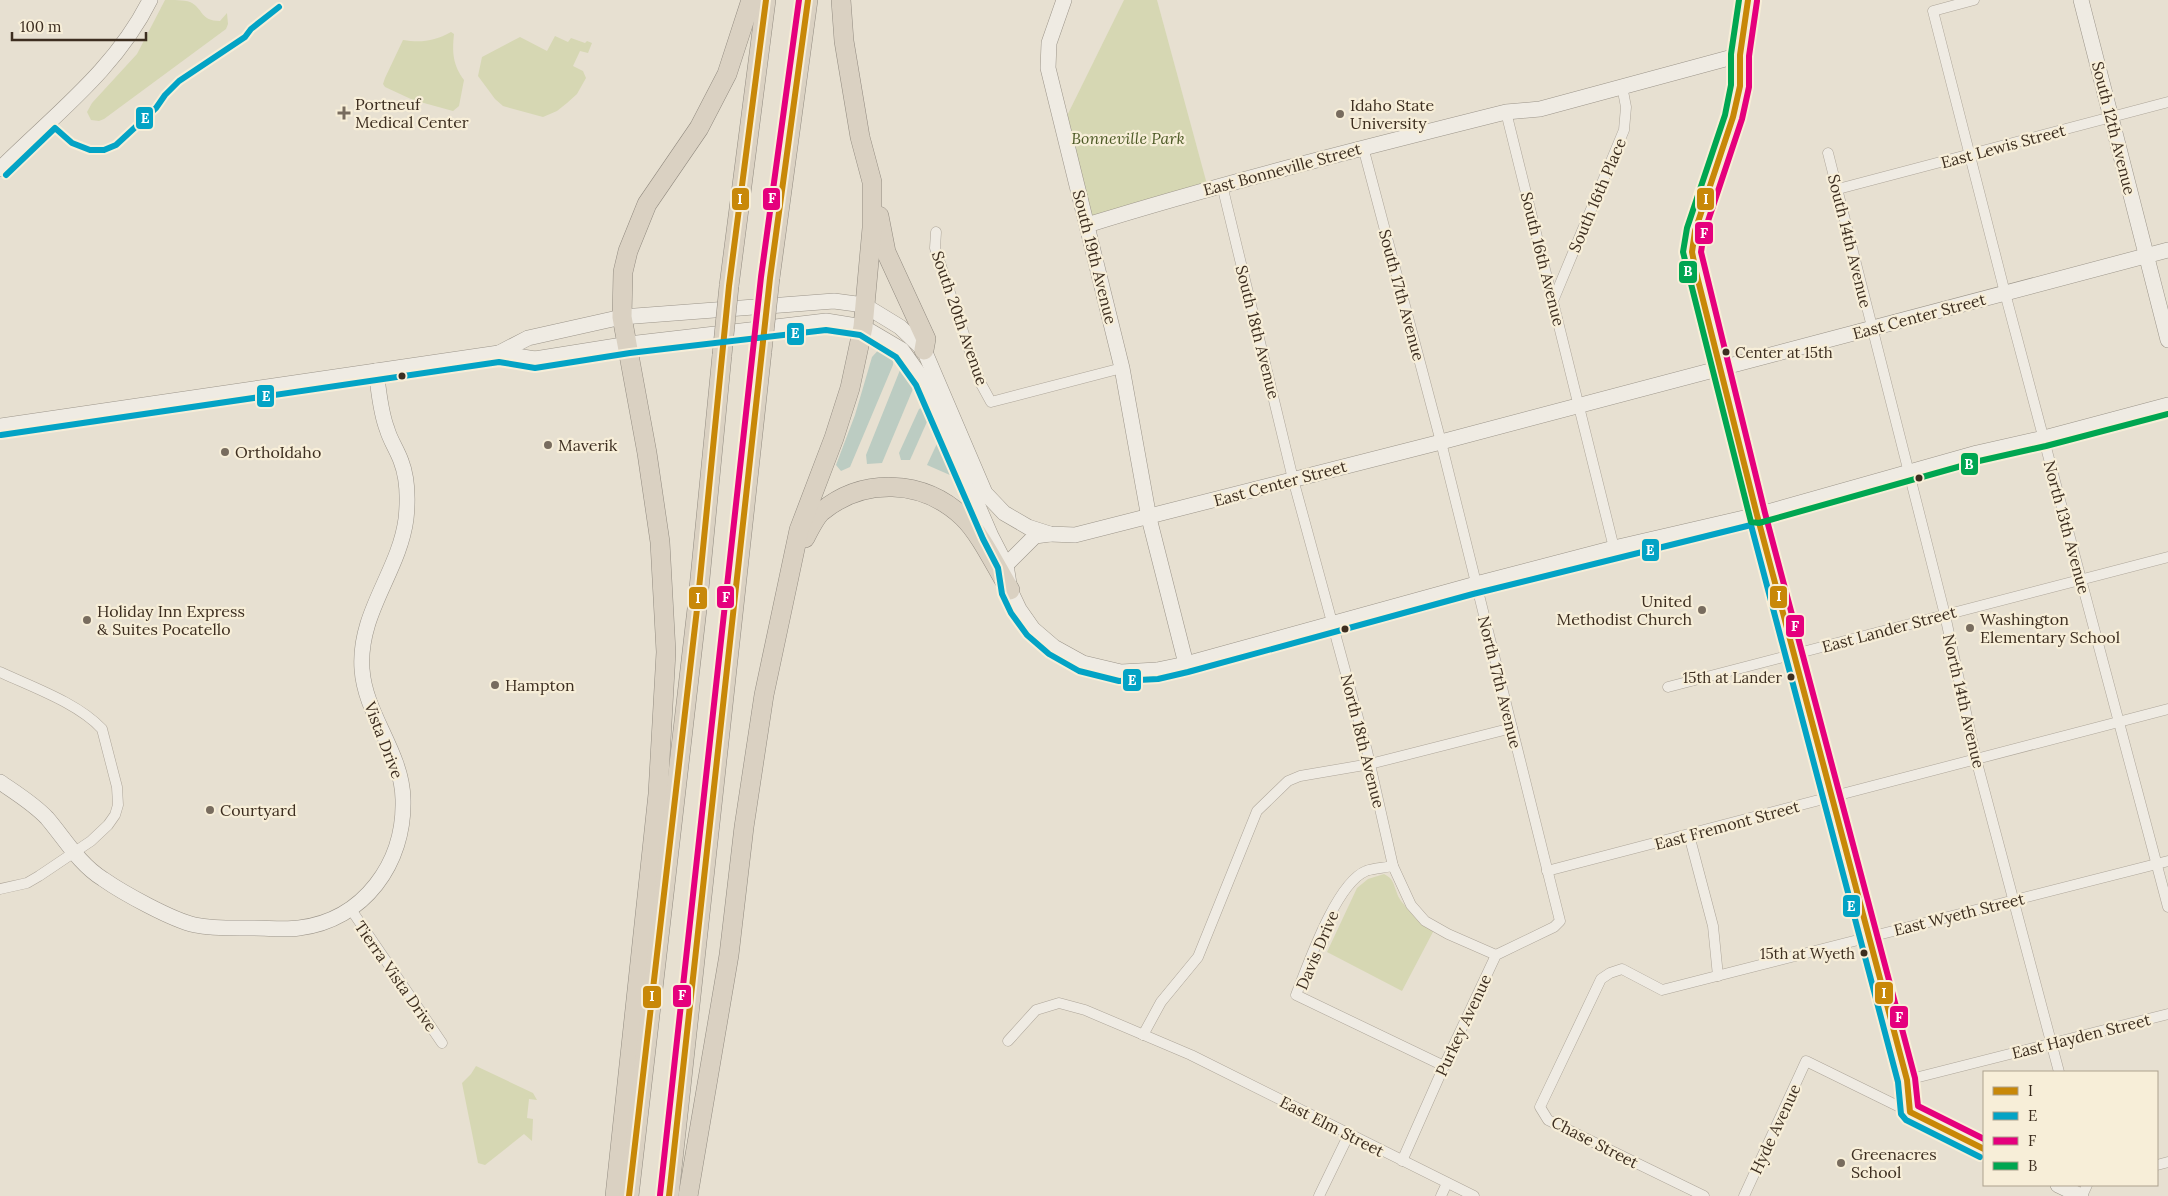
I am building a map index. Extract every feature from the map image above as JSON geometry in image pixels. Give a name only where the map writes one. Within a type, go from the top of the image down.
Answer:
[{"type":"highway","points":[[616,1196],[658,794],[666,652],[660,542],[629,344],[622,317],[624,272],[628,251],[647,204],[699,128],[727,74],[744,27],[751,0]]},
{"type":"highway","points":[[628,1196],[697,609],[729,286],[766,0]]},
{"type":"highway","points":[[669,1196],[770,278],[808,0]]},
{"type":"highway","points":[[841,0],[844,41],[860,137],[872,182],[886,252],[926,339],[924,350]]},
{"type":"highway","points":[[688,1196],[729,955],[744,827],[764,695],[799,530],[834,438],[850,388],[863,326],[872,228],[872,182]]},
{"type":"highway","points":[[792,564],[820,513],[845,496],[860,490],[878,487],[911,489],[938,498],[964,517],[1010,590]]},
{"type":"main road","points":[[0,169],[108,65],[134,29],[150,0]]},
{"type":"main road","name":"South 19th Avenue","points":[[1064,0],[1049,43],[1048,68],[1122,368],[1149,518],[1186,664]]},
{"type":"main road","points":[[1748,0],[1740,55],[1740,86],[1733,117],[1695,231],[1692,252],[1696,272],[1757,515],[1907,1080],[1910,1112],[1983,1148]]},
{"type":"main road","name":"South 12th Avenue","points":[[2081,0],[2168,340]]},
{"type":"main road","name":"East Bonneville Street","points":[[1087,225],[1186,194],[1222,186],[1363,147],[1506,112],[1540,109],[1740,55]]},
{"type":"main road","name":"East Center Street","points":[[499,353],[528,338],[622,317],[815,300],[834,300],[864,305],[900,327],[924,350],[985,494],[1015,521],[1050,534],[1075,535],[1149,518],[1441,442],[2168,250]]},
{"type":"main road","name":"East Center Street","points":[[0,426],[499,353],[535,359],[629,344],[826,322],[863,326],[902,350],[924,381],[991,536],[1006,566],[1010,590],[1018,609],[1033,629],[1054,647],[1083,664],[1121,672],[1157,670],[1186,664],[1476,584],[1614,548],[1757,515],[1977,453],[2044,438],[2168,405]]},
{"type":"main road","name":"Vista Drive","points":[[0,782],[44,815],[85,865],[110,884],[183,921],[196,925],[227,928],[299,928],[327,920],[350,908],[374,888],[392,861],[401,828],[403,799],[395,760],[368,698],[362,666],[362,643],[368,618],[404,533],[407,499],[405,476],[387,430],[376,372]]},
{"type":"main road","points":[[1006,566],[1035,536],[1050,534]]},
{"type":"main road","points":[[2060,1186],[2081,1196]]},
{"type":"street","name":"North 13th Avenue","points":[[1974,0],[1933,11],[2005,293],[2168,907]]},
{"type":"street","name":"South 16th Place","points":[[1553,301],[1624,130],[1626,107],[1622,86]]},
{"type":"street","name":"East Lewis Street","points":[[1838,189],[2168,102]]},
{"type":"street","name":"South 16th Avenue","points":[[1506,112],[1614,548]]},
{"type":"street","name":"South 17th Avenue","points":[[1363,147],[1441,442]]},
{"type":"street","name":"South 14th Avenue","points":[[1828,153],[1872,329]]},
{"type":"street","name":"South 18th Avenue","points":[[1222,186],[1293,479]]},
{"type":"street","name":"South 20th Avenue","points":[[936,232],[935,248],[980,382],[991,402],[1122,368]]},
{"type":"street","name":"North 14th Avenue","points":[[1872,329],[1945,615],[1976,760],[2059,1071]]},
{"type":"street","name":"North 17th Avenue","points":[[1441,442],[1560,921]]},
{"type":"street","name":"North 18th Avenue","points":[[1293,479],[1370,764],[1392,866],[1411,905],[1425,921],[1448,934],[1496,955]]},
{"type":"street","name":"East Lander Street","points":[[1668,687],[2168,557]]},
{"type":"street","points":[[0,672],[75,708],[102,729],[117,787],[118,805],[115,815],[108,826],[91,840],[27,883],[0,889]]},
{"type":"street","name":"East Fremont Street","points":[[1547,871],[2168,710]]},
{"type":"street","points":[[1143,1036],[1162,1002],[1198,956],[1257,811],[1288,781],[1300,776],[1370,764],[1512,728]]},
{"type":"street","points":[[1689,835],[1713,926],[1718,976]]},
{"type":"street","name":"East Wyeth Street","points":[[1590,1003],[1601,979],[1610,972],[1622,969],[1662,990],[2168,861]]},
{"type":"street","name":"Davis Drive","points":[[1392,866],[1365,871],[1349,883],[1333,910],[1296,995],[1444,1066]]},
{"type":"street","name":"Tierra Vista Drive","points":[[350,908],[442,1043]]},
{"type":"street","name":"Purkey Avenue","points":[[1402,1161],[1496,955],[1554,928],[1560,921]]},
{"type":"street","name":"East Elm Street","points":[[1008,1041],[1036,1010],[1059,1003],[1100,1016],[1191,1055],[1474,1196]]},
{"type":"street","name":"Chase Street","points":[[1590,1003],[1540,1107],[1548,1120],[1704,1196]]},
{"type":"street","name":"East Hayden Street","points":[[1907,1080],[2168,1014]]},
{"type":"street","name":"Hyde Avenue","points":[[1744,1196],[1806,1061],[1910,1112]]},
{"type":"street","points":[[1319,1196],[1349,1134]]},
{"type":"street","points":[[1441,1196],[1447,1183]]},
{"type":"green space","points":[[165,0],[190,2],[209,19],[220,21],[227,13],[228,24],[226,29],[104,119],[99,121],[91,120],[87,112],[92,103],[137,54]]},
{"type":"green space","name":"Bonneville Park","points":[[1124,0],[1157,0],[1208,188],[1086,220],[1059,132]]},
{"type":"green space","points":[[451,32],[454,34],[453,53],[455,64],[464,80],[459,106],[453,111],[413,100],[385,87],[383,84],[385,78],[403,40],[428,40]]},
{"type":"green space","points":[[555,36],[568,42],[571,38],[585,43],[587,41],[592,43],[588,53],[580,51],[573,66],[583,71],[586,78],[577,94],[557,111],[543,117],[503,106],[495,99],[478,76],[482,57],[520,37],[547,51]]},
{"type":"green space","points":[[1384,874],[1394,884],[1398,897],[1409,911],[1434,930],[1402,991],[1327,952],[1357,888],[1368,879]]},
{"type":"green space","points":[[476,1066],[533,1093],[537,1100],[529,1099],[527,1118],[533,1119],[532,1141],[524,1134],[485,1165],[478,1163],[462,1083]]},
{"type":"shaded area","points":[[884,344],[895,349],[893,365],[850,467],[841,471],[836,465],[855,415],[872,357]]},
{"type":"shaded area","points":[[907,365],[918,377],[882,463],[867,464],[866,455],[900,370]]},
{"type":"shaded area","points":[[925,406],[930,415],[910,460],[901,460],[899,453],[919,409]]},
{"type":"shaded area","points":[[940,437],[959,479],[927,465]]},
{"type":"transit line","name":"I","points":[[629,1196],[697,609],[729,286],[766,0]]},
{"type":"transit line","name":"F","points":[[660,1195],[761,277],[799,0]]},
{"type":"transit line","name":"I","points":[[669,1196],[770,278],[808,0]]},
{"type":"transit line","name":"B","points":[[1739,0],[1731,54],[1731,85],[1725,115],[1687,228],[1683,252],[1751,522],[1759,523],[1979,461],[2046,446],[2168,414]]},
{"type":"transit line","name":"I","points":[[1748,0],[1740,55],[1740,86],[1733,117],[1695,231],[1692,252],[1696,272],[1757,515],[1907,1080],[1910,1112],[1983,1148]]},
{"type":"transit line","name":"F","points":[[1757,1],[1749,56],[1749,87],[1742,119],[1704,233],[1701,252],[1765,513],[1915,1078],[1918,1106],[1983,1138]]},
{"type":"transit line","name":"E","points":[[6,175],[55,128],[72,143],[90,150],[104,150],[116,145],[156,108],[165,95],[179,81],[245,37],[251,29],[279,7]]},
{"type":"transit line","name":"E","points":[[1,435],[499,362],[535,368],[630,353],[826,330],[860,335],[896,357],[916,385],[983,539],[998,568],[1002,594],[1011,613],[1027,635],[1049,654],[1079,671],[1119,681],[1158,679],[1188,672],[1473,594],[1751,525],[1898,1082],[1901,1114],[1906,1120],[1980,1157]]},
{"type":"place","name":"Portneuf Medical Center","points":[[344,113]]},
{"type":"place","name":"Idaho State University","points":[[1340,114]]},
{"type":"place","name":"Center at 15th","points":[[1726,352]]},
{"type":"place","name":"Maverik","points":[[548,445]]},
{"type":"place","name":"OrthoIdaho","points":[[225,452]]},
{"type":"place","name":"United Methodist Church","points":[[1702,610]]},
{"type":"place","name":"Holiday Inn Express & Suites Pocatello","points":[[87,620]]},
{"type":"place","name":"Washington Elementary School","points":[[1970,628]]},
{"type":"place","name":"15th at Lander","points":[[1791,677]]},
{"type":"place","name":"Hampton","points":[[495,685]]},
{"type":"place","name":"Courtyard","points":[[210,810]]},
{"type":"place","name":"15th at Wyeth","points":[[1864,953]]},
{"type":"place","name":"Greenacres School","points":[[1841,1163]]}]
